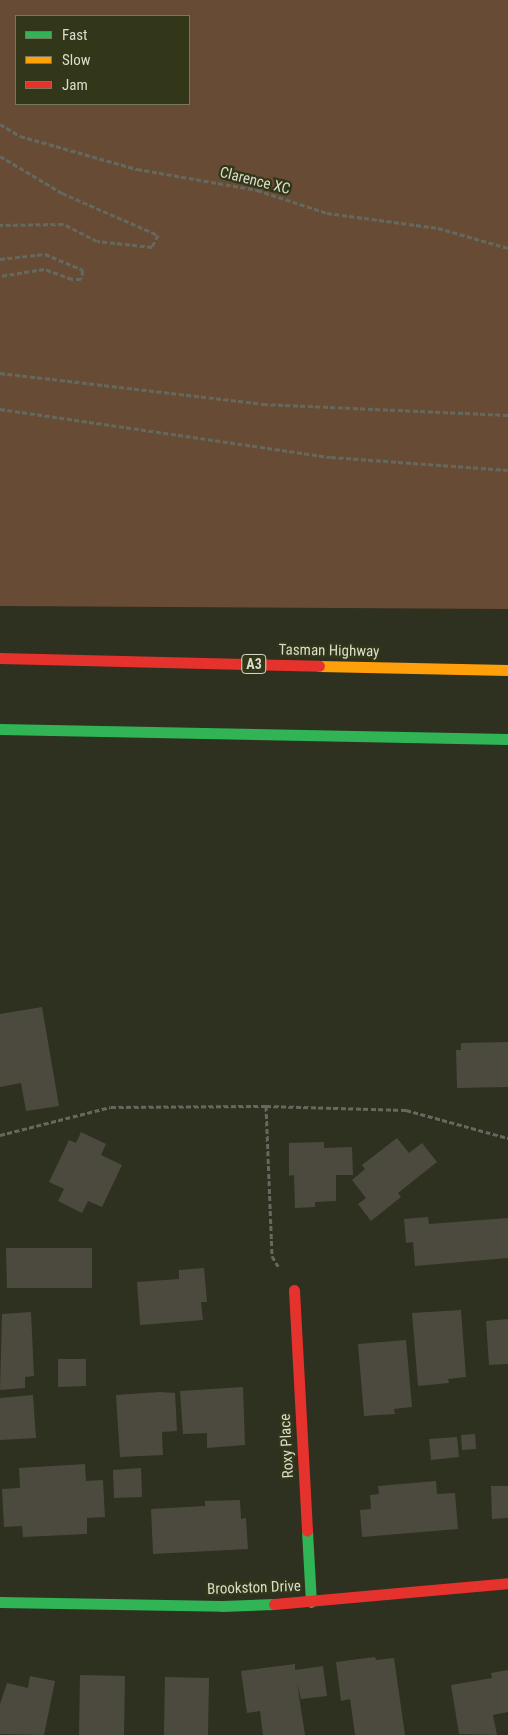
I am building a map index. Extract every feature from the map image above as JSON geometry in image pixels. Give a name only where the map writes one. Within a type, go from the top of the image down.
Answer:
[{"type":"main road","name":"Tasman Highway","points":[[0,658],[508,670]]},
{"type":"main road","points":[[0,729],[508,738]]},
{"type":"main road","name":"Roxy Place","points":[[294,1290],[311,1602]]},
{"type":"main road","name":"Brookston Drive","points":[[0,1602],[222,1606],[311,1602],[508,1583]]},
{"type":"path","name":"Clarence XC","points":[[0,124],[20,136],[137,170],[257,190],[327,213],[438,228],[508,248]]},
{"type":"path","points":[[0,156],[62,193],[158,236],[152,247],[97,241],[63,224],[0,225]]},
{"type":"path","points":[[0,259],[45,254],[84,270],[81,279],[72,279],[44,269],[0,276]]},
{"type":"path","points":[[0,373],[263,404],[508,415]]},
{"type":"path","points":[[0,409],[331,457],[508,470]]},
{"type":"path","points":[[0,1135],[111,1107],[266,1106],[406,1110],[508,1138]]},
{"type":"path","points":[[266,1106],[272,1256],[294,1290]]},
{"type":"shaded area","points":[[0,0],[508,0],[508,609],[0,606]]},
{"type":"building","points":[[42,1007],[59,1106],[26,1111],[21,1083],[0,1087],[0,1014]]},
{"type":"building","points":[[508,1042],[508,1087],[457,1088],[456,1050],[461,1050],[461,1043]]},
{"type":"building","points":[[81,1132],[106,1144],[101,1155],[122,1165],[102,1207],[88,1201],[82,1213],[58,1201],[64,1189],[49,1182],[69,1140],[76,1143]]},
{"type":"building","points":[[397,1138],[409,1153],[422,1143],[437,1162],[398,1193],[401,1197],[371,1221],[358,1204],[366,1198],[352,1180],[365,1169],[362,1165]]},
{"type":"building","points":[[324,1142],[324,1148],[352,1147],[353,1175],[336,1175],[336,1201],[315,1202],[315,1207],[295,1208],[294,1175],[289,1176],[289,1143]]},
{"type":"building","points":[[428,1217],[429,1224],[508,1218],[508,1258],[415,1266],[413,1242],[406,1243],[404,1219]]},
{"type":"building","points":[[6,1248],[92,1248],[92,1288],[7,1288]]},
{"type":"building","points":[[204,1268],[207,1302],[201,1302],[203,1320],[140,1325],[137,1282],[179,1279],[179,1270]]},
{"type":"building","points":[[461,1310],[466,1377],[448,1379],[449,1383],[418,1386],[412,1313]]},
{"type":"building","points":[[31,1312],[34,1376],[25,1377],[25,1388],[0,1390],[2,1314]]},
{"type":"building","points":[[508,1319],[508,1364],[489,1365],[486,1321]]},
{"type":"building","points":[[406,1340],[412,1407],[394,1409],[395,1414],[364,1416],[358,1344]]},
{"type":"building","points":[[58,1359],[86,1359],[86,1386],[58,1387]]},
{"type":"building","points":[[243,1387],[245,1445],[207,1448],[207,1433],[183,1434],[180,1391]]},
{"type":"building","points":[[160,1392],[175,1393],[177,1431],[162,1432],[163,1455],[120,1457],[116,1395]]},
{"type":"building","points":[[33,1395],[36,1438],[0,1440],[0,1398]]},
{"type":"building","points":[[475,1434],[476,1449],[462,1450],[461,1435]]},
{"type":"building","points":[[457,1437],[459,1457],[431,1460],[429,1439]]},
{"type":"building","points":[[85,1464],[86,1481],[103,1480],[105,1517],[87,1518],[87,1534],[23,1537],[22,1526],[4,1527],[2,1489],[20,1488],[19,1468]]},
{"type":"building","points":[[141,1468],[142,1497],[114,1498],[113,1470]]},
{"type":"building","points":[[436,1481],[437,1494],[455,1493],[458,1529],[362,1537],[360,1510],[371,1509],[370,1495],[379,1494],[378,1486]]},
{"type":"building","points":[[491,1486],[508,1486],[508,1518],[492,1519]]},
{"type":"building","points":[[240,1500],[241,1519],[246,1518],[248,1549],[153,1554],[151,1509],[205,1506],[205,1501]]},
{"type":"building","points":[[375,1657],[376,1660],[394,1658],[405,1735],[355,1735],[350,1699],[341,1701],[336,1662]]},
{"type":"building","points":[[295,1664],[295,1670],[323,1666],[327,1696],[301,1699],[297,1683],[305,1735],[263,1735],[260,1711],[247,1713],[241,1671]]},
{"type":"building","points":[[508,1670],[508,1712],[493,1715],[497,1735],[459,1734],[451,1685],[492,1678],[491,1673]]},
{"type":"building","points":[[80,1675],[125,1676],[124,1735],[79,1735]]},
{"type":"building","points":[[30,1676],[55,1681],[44,1735],[0,1734],[0,1704],[7,1683],[28,1688]]},
{"type":"building","points":[[165,1677],[209,1678],[208,1735],[164,1735]]},
{"type":"traffic: fast","points":[[0,729],[508,739]]},
{"type":"traffic: fast","points":[[307,1531],[311,1602]]},
{"type":"traffic: fast","points":[[0,1602],[222,1606],[274,1604]]},
{"type":"traffic: slow","points":[[319,666],[508,670]]},
{"type":"traffic: jam","points":[[0,658],[319,666]]},
{"type":"traffic: jam","points":[[294,1290],[307,1531]]},
{"type":"traffic: jam","points":[[274,1604],[508,1583]]}]
